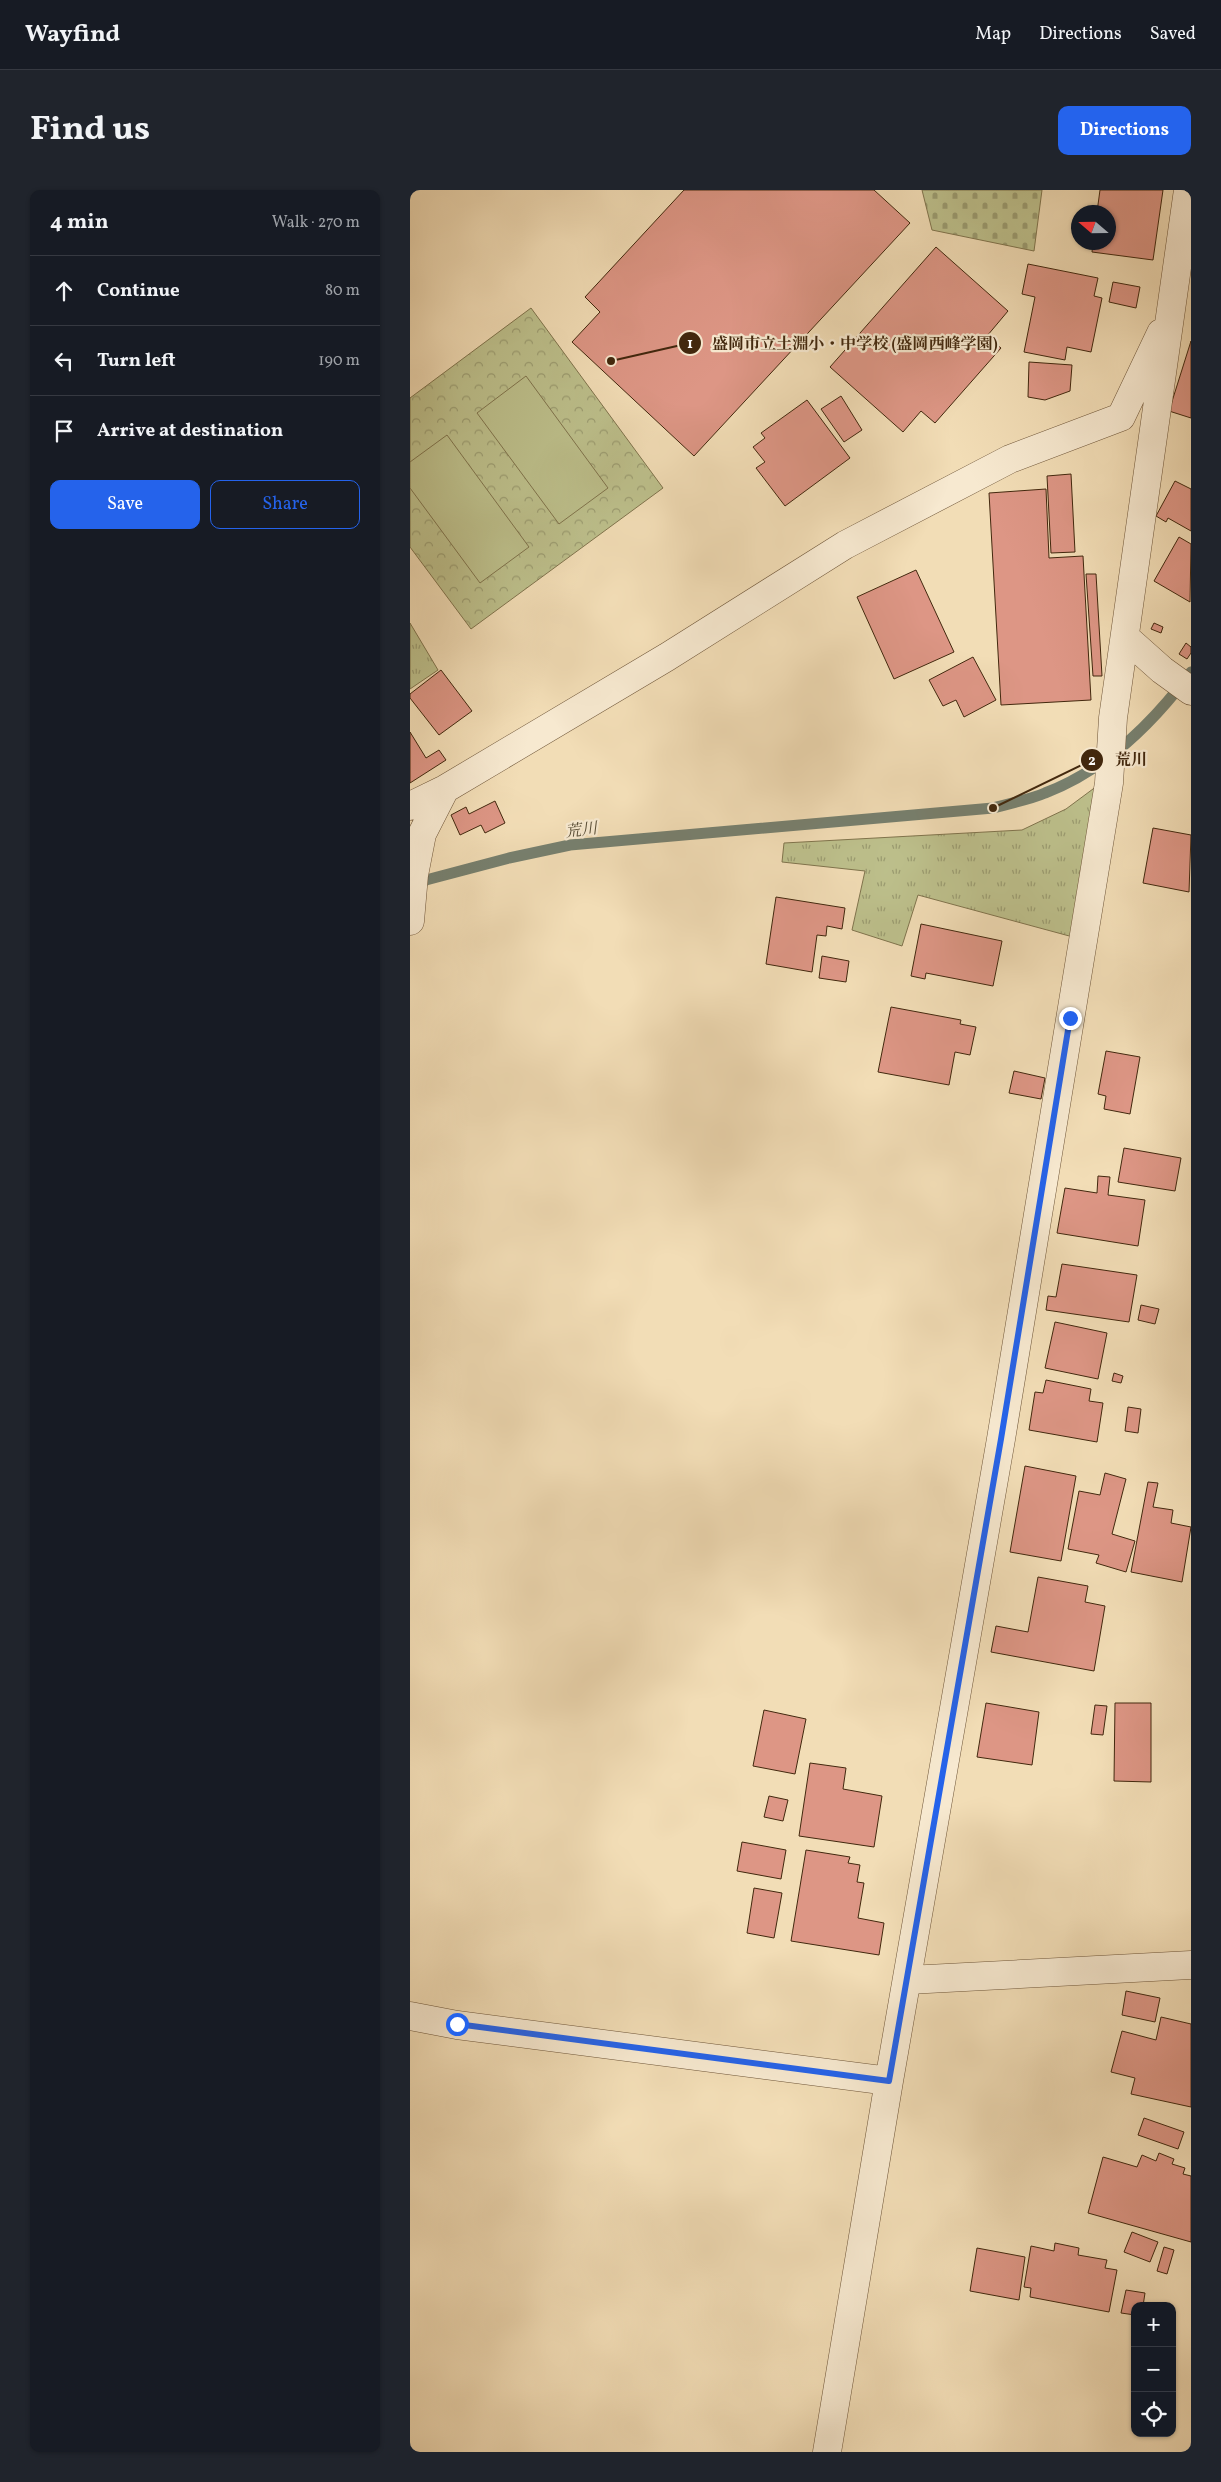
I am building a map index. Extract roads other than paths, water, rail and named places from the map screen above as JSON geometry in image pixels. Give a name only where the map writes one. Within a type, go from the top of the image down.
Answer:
[{"type":"street","points":[[827,2452],[889,2081],[1000,1449],[1109,783],[1113,718],[1173,309],[1188,190]]},
{"type":"street","points":[[410,806],[445,789],[667,657],[846,545],[1010,459],[1121,417],[1173,309]]},
{"type":"street","points":[[1125,638],[1162,670],[1189,690]]},
{"type":"street","points":[[412,898],[422,834],[445,789]]},
{"type":"street","points":[[908,1980],[1191,1965]]},
{"type":"street","points":[[410,2016],[467,2026],[889,2081]]},
{"type":"waterway","name":"荒川","points":[[414,886],[426,880],[509,858],[570,845],[993,808],[1026,800],[1067,783],[1088,772],[1108,758],[1144,727],[1191,672]]},
{"type":"place","name":"盛岡市立土淵小・中学校 (盛岡西峰学園)","points":[[611,361]]},
{"type":"place","name":"荒川","points":[[993,808]]}]
